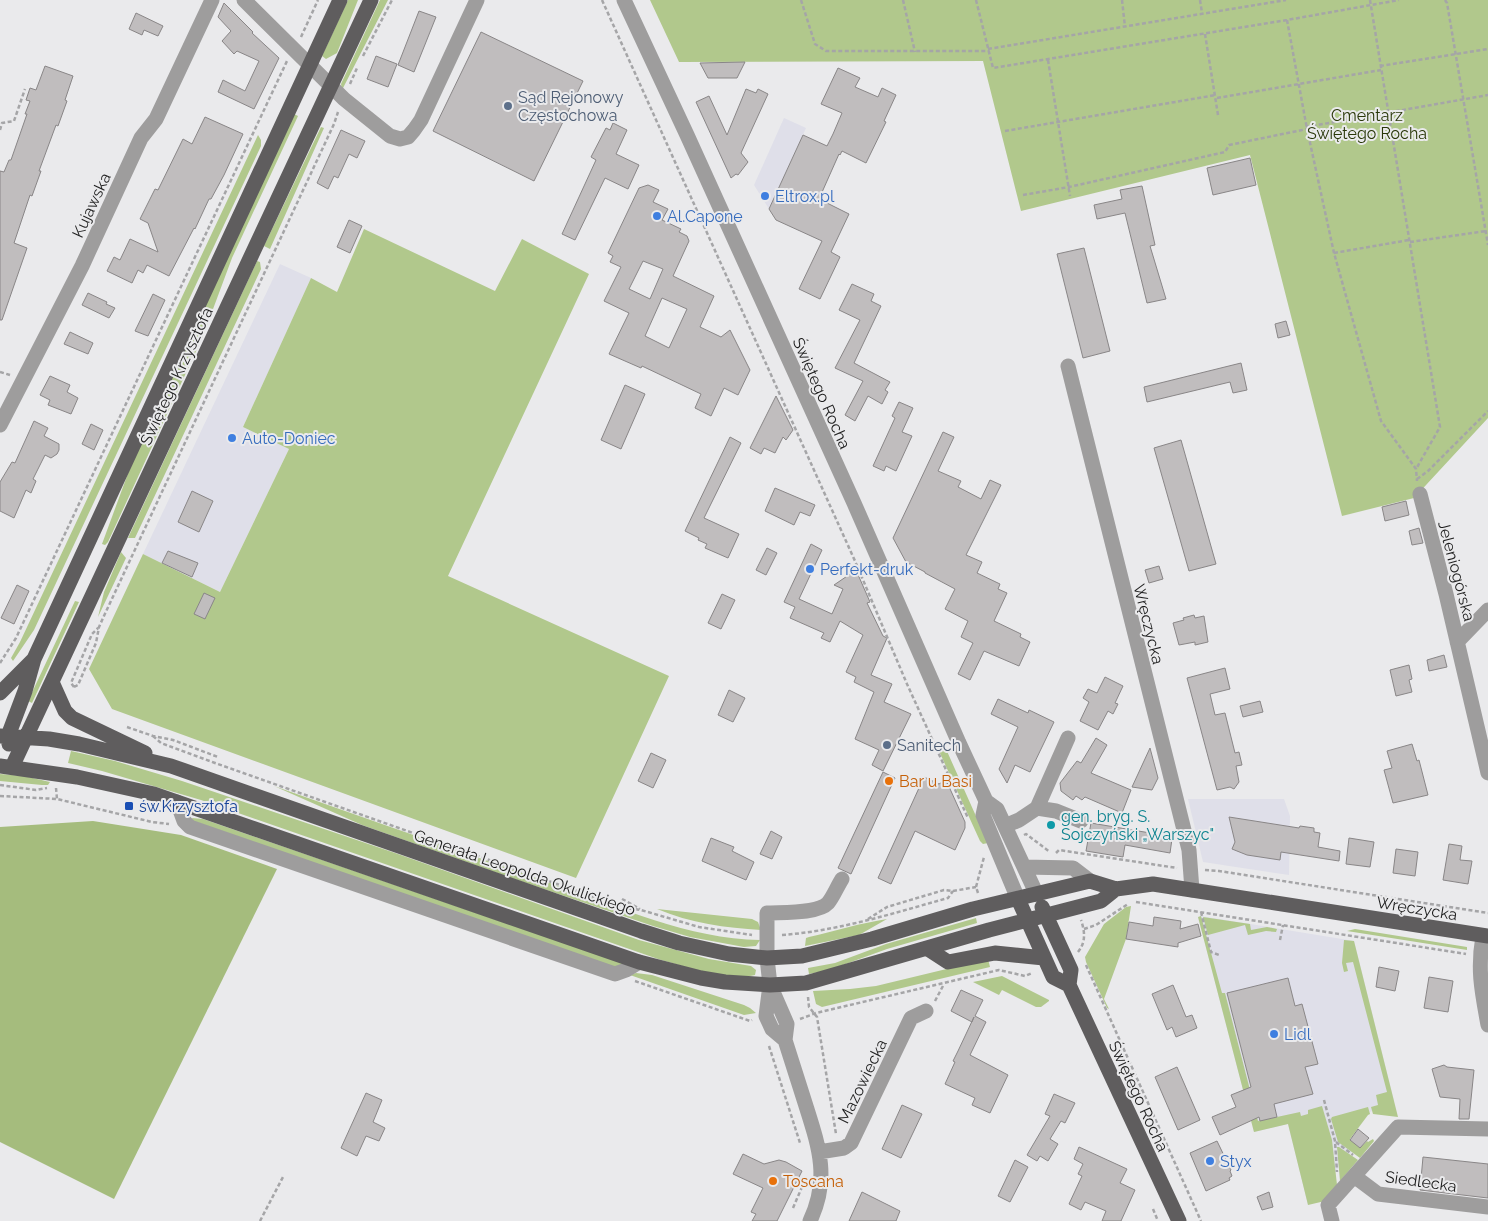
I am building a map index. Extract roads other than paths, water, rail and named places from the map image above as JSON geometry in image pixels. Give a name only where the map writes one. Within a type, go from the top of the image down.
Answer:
[{"type":"main road","name":"Świętego Krzysztofa","points":[[34,659],[340,0]]},
{"type":"main road","name":"Świętego Krzysztofa","points":[[6,766],[26,737],[371,0]]},
{"type":"main road","points":[[0,693],[34,659]]},
{"type":"main road","points":[[34,659],[25,692],[4,736],[6,766],[77,777],[154,794],[639,962],[701,978],[744,985],[806,983],[989,930],[1027,921]]},
{"type":"main road","points":[[52,682],[65,711],[72,718],[170,766]]},
{"type":"main road","name":"Generała Leopolda Okulickiego","points":[[4,736],[79,744],[170,766],[640,931],[704,950],[767,958],[802,956],[872,939],[973,909],[1037,895]]},
{"type":"main road","points":[[1037,895],[1090,881]]},
{"type":"main road","name":"Wręczycka","points":[[1090,881],[1116,889],[1153,884],[1486,936]]},
{"type":"main road","name":"Wręczycka","points":[[1027,921],[1101,901],[1116,889]]},
{"type":"main road","name":"Świętego Rocha","points":[[1037,895],[1071,970],[1069,985],[1178,1221]]},
{"type":"main road","name":"Świętego Rocha","points":[[1018,899],[1053,977],[1069,985]]},
{"type":"main road","points":[[928,949],[948,962],[995,953],[1044,958]]},
{"type":"street","name":"Kujawska","points":[[0,425],[6,397],[82,266],[141,138],[156,119],[212,0]]},
{"type":"street","points":[[244,0],[344,99],[390,136],[400,139],[408,137],[421,120],[477,0]]},
{"type":"street","name":"Świętego Rocha","points":[[624,0],[854,504],[959,743],[986,801],[997,809],[1037,895]]},
{"type":"street","name":"Wręczycka","points":[[1068,366],[1189,850],[1192,890]]},
{"type":"street","name":"Jeleniogórska","points":[[1420,494],[1451,592],[1457,642],[1488,772]]},
{"type":"street","points":[[1457,642],[1488,610]]},
{"type":"street","points":[[1005,826],[1019,820],[1037,808],[1068,738]]},
{"type":"street","name":"Świętego Rocha","points":[[986,801],[983,815],[1018,899]]},
{"type":"street","points":[[177,802],[184,821],[190,827],[615,974],[639,962]]},
{"type":"street","points":[[1037,808],[1056,811],[1081,822]]},
{"type":"street","points":[[1024,867],[1074,868],[1090,881]]},
{"type":"street","name":"Mazowiecka","points":[[785,1040],[772,1029],[766,1016],[770,985],[767,958],[767,913],[817,909],[828,902],[842,879]]},
{"type":"street","points":[[1486,936],[1479,956],[1479,977],[1488,1025]]},
{"type":"street","name":"Mazowiecka","points":[[770,985],[787,1024],[785,1040],[819,1145],[821,1165],[820,1190],[810,1221]]},
{"type":"street","name":"Mazowiecka","points":[[819,1152],[844,1148],[851,1143],[911,1018],[926,1011]]},
{"type":"street","name":"Siedlecka","points":[[1332,1221],[1328,1205],[1398,1127],[1488,1129]]},
{"type":"street","name":"Siedlecka","points":[[1354,1176],[1378,1194],[1488,1207]]},
{"type":"place","name":"Sąd Rejonowy Częstochowa","points":[[508,106]]},
{"type":"place","name":"Eltrox.pl","points":[[765,196]]},
{"type":"place","name":"Al.Capone","points":[[657,216]]},
{"type":"place","name":"Auto-Doniec","points":[[232,438]]},
{"type":"place","name":"Perfekt-druk","points":[[810,569]]},
{"type":"place","name":"Sanitech","points":[[887,745]]},
{"type":"place","name":"Bar u Basi","points":[[889,781]]},
{"type":"place","name":"św.Krzysztofa","points":[[129,806]]},
{"type":"place","name":"gen. bryg. S. Sojczyński „Warszyc\"","points":[[1051,825]]},
{"type":"place","name":"Lidl","points":[[1274,1034]]},
{"type":"place","name":"Styx","points":[[1210,1161]]},
{"type":"place","name":"Toscana","points":[[773,1181]]},
{"type":"park label","name":"Cmentarz Świętego Rocha","points":[[1367,124]]}]
